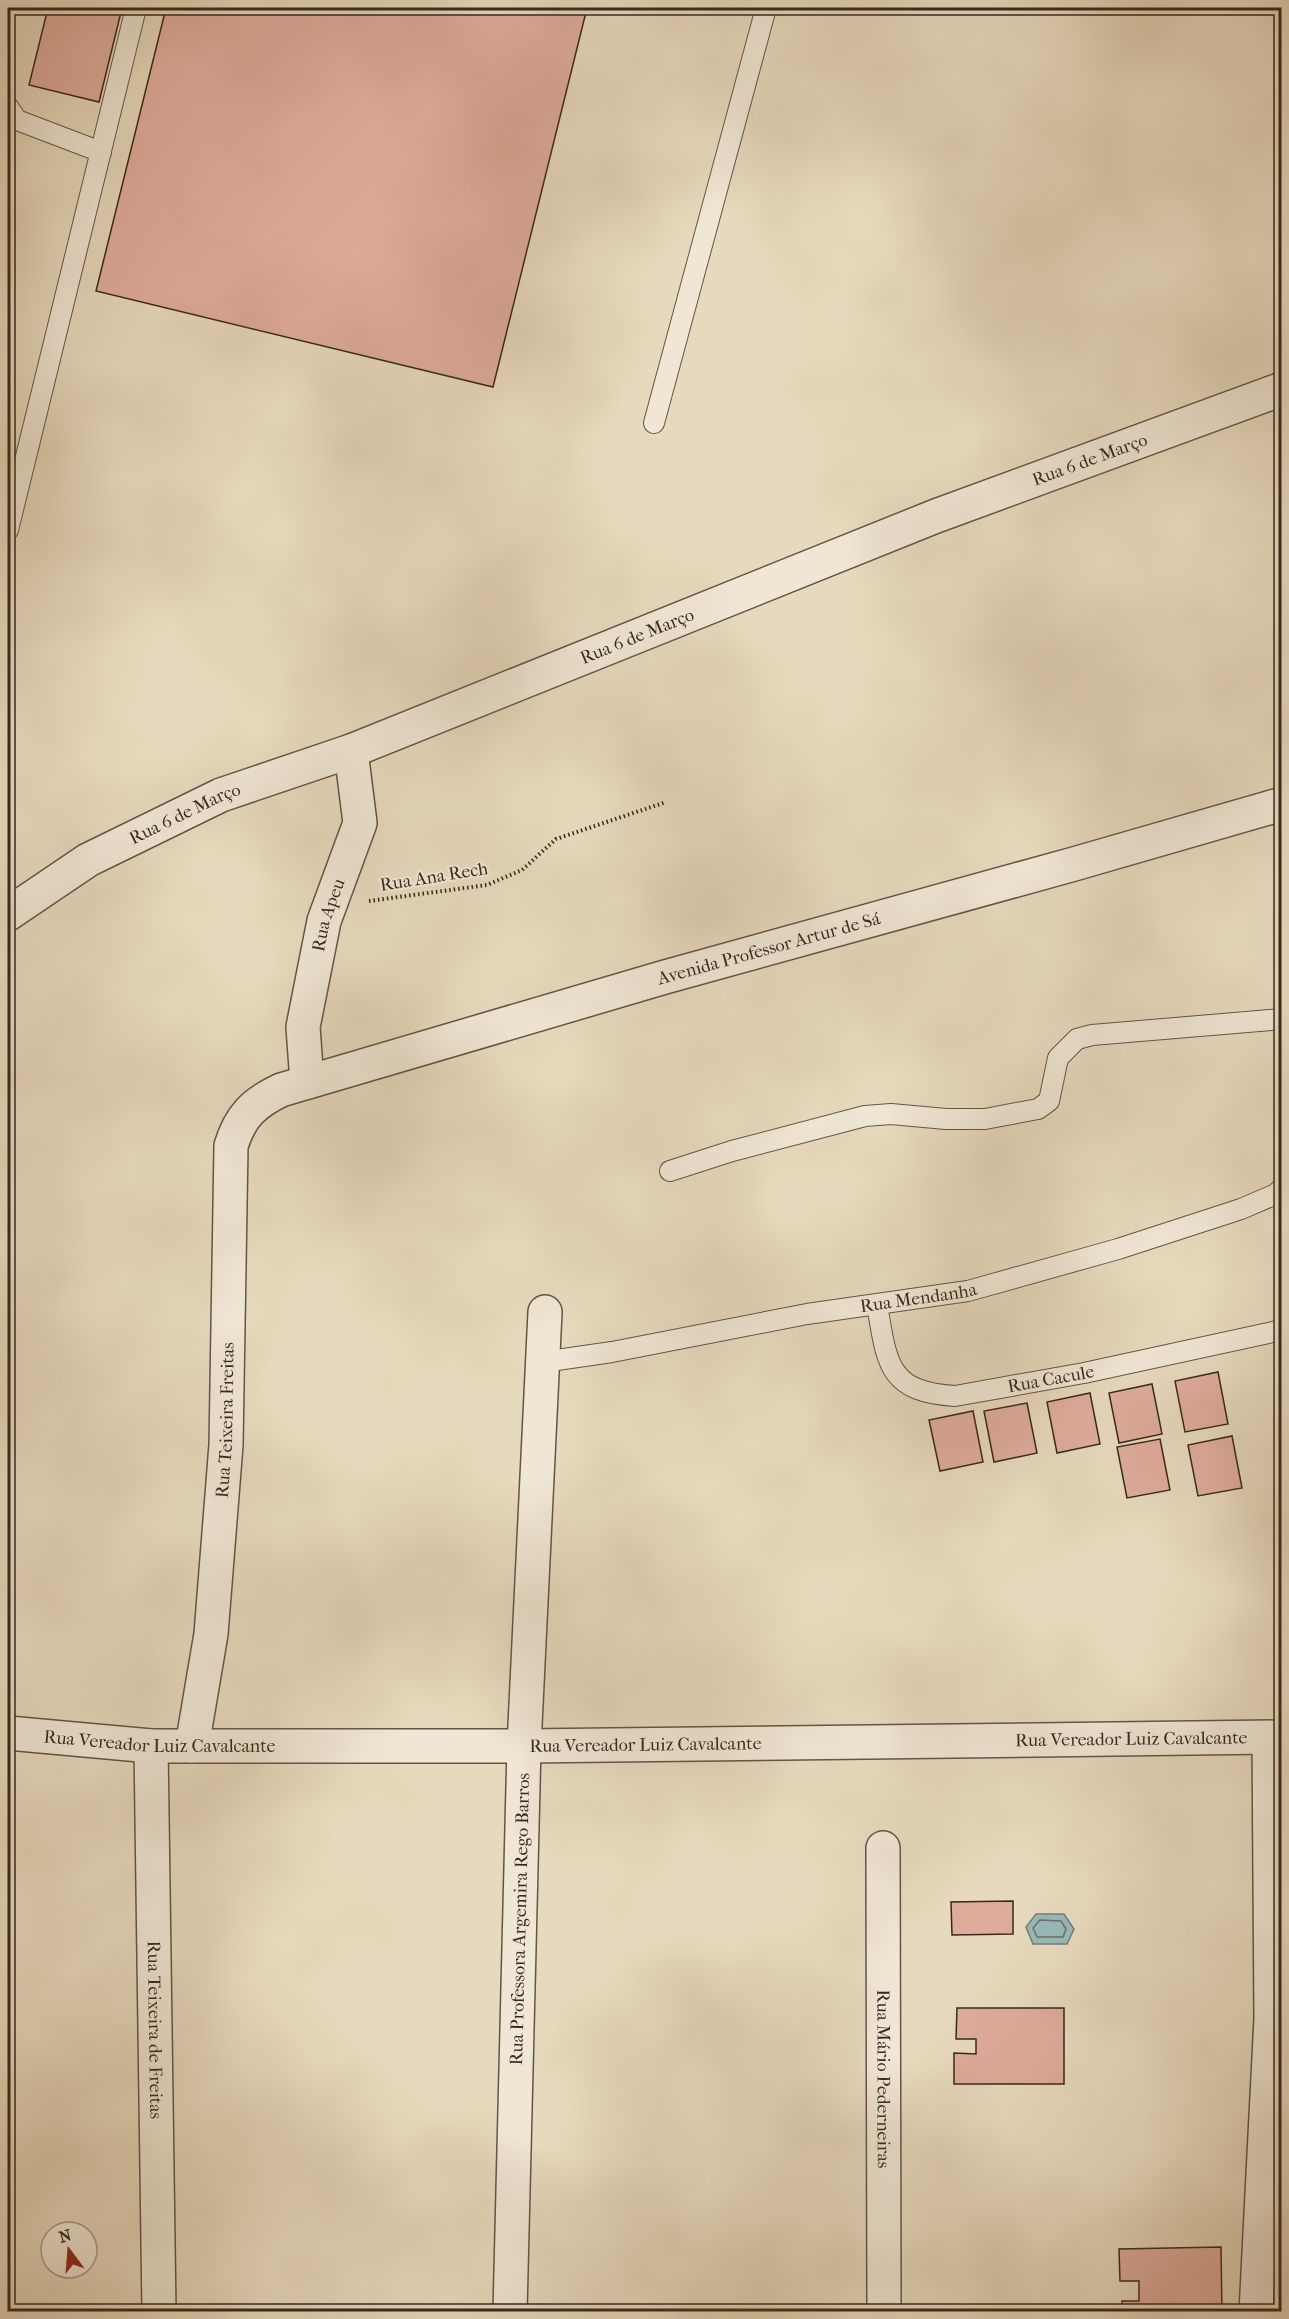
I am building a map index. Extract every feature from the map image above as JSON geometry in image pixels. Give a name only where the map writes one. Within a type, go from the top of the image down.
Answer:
[{"type":"street","name":"Rua 6 de Março","points":[[8,914],[88,860],[221,795],[351,751],[936,516],[1281,389]]},
{"type":"street","name":"Rua Apeu","points":[[307,1082],[303,1027],[324,921],[360,823],[351,751]]},
{"type":"street","name":"Avenida Professor Artur de Sá","points":[[260,1100],[281,1090],[307,1082],[654,980],[1074,864],[1281,804]]},
{"type":"street","name":"Rua Teixeira Freitas","points":[[192,1746],[211,1634],[226,1445],[231,1146],[246,1112],[260,1100]]},
{"type":"street","name":"Rua Professora Argemira Rego Barros","points":[[510,2312],[524,1746],[545,1312]]},
{"type":"street","name":"Rua Vereador Luiz Cavalcante","points":[[8,1733],[151,1746],[524,1746],[1275,1737]]},
{"type":"street","points":[[1256,2312],[1270,2018],[1275,1737]]},
{"type":"street","name":"Rua Teixeira de Freitas","points":[[151,1746],[159,2312]]},
{"type":"street","name":"Rua Mário Pederneiras","points":[[883,1848],[884,2312]]},
{"type":"lane","points":[[8,530],[136,8]]},
{"type":"lane","points":[[654,423],[766,8]]},
{"type":"lane","points":[[8,107],[17,120],[101,152]]},
{"type":"lane","points":[[670,1171],[732,1151],[865,1116],[891,1114],[946,1119],[985,1119],[1038,1109],[1049,1101],[1054,1087],[1058,1058],[1077,1039],[1092,1035],[1281,1019]]},
{"type":"lane","name":"Rua Mendanha","points":[[543,1362],[612,1352],[807,1314],[968,1291],[1118,1249],[1241,1209],[1276,1194],[1281,1188]]},
{"type":"lane","name":"Rua Cacule","points":[[877,1305],[885,1353],[896,1375],[914,1389],[956,1396],[1084,1373],[1281,1330]]},
{"type":"path","name":"Rua Ana Rech","points":[[330,906],[488,885],[522,870],[556,839],[666,802]]},
{"type":"water","points":[[1036,1914],[1064,1914],[1074,1929],[1067,1944],[1033,1944],[1026,1927]]},
{"type":"building","points":[[48,8],[122,8],[99,102],[29,85]]},
{"type":"building","points":[[166,8],[587,8],[493,387],[96,291]]},
{"type":"building","points":[[1218,1372],[1228,1424],[1185,1432],[1175,1381]]},
{"type":"building","points":[[1152,1384],[1162,1434],[1119,1443],[1109,1393]]},
{"type":"building","points":[[1090,1393],[1100,1444],[1057,1453],[1047,1402]]},
{"type":"building","points":[[1027,1403],[1037,1453],[994,1462],[984,1411]]},
{"type":"building","points":[[973,1411],[983,1462],[940,1471],[929,1420]]},
{"type":"building","points":[[1232,1436],[1242,1488],[1198,1496],[1188,1445]]},
{"type":"building","points":[[1160,1439],[1170,1490],[1127,1498],[1117,1447]]},
{"type":"building","points":[[1013,1901],[1013,1934],[952,1935],[951,1902]]},
{"type":"building","points":[[957,2008],[1064,2008],[1064,2084],[954,2084],[954,2053],[976,2054],[976,2039],[956,2039]]},
{"type":"building","points":[[1221,2247],[1222,2312],[1122,2312],[1122,2301],[1139,2301],[1139,2281],[1120,2281],[1119,2249]]}]
